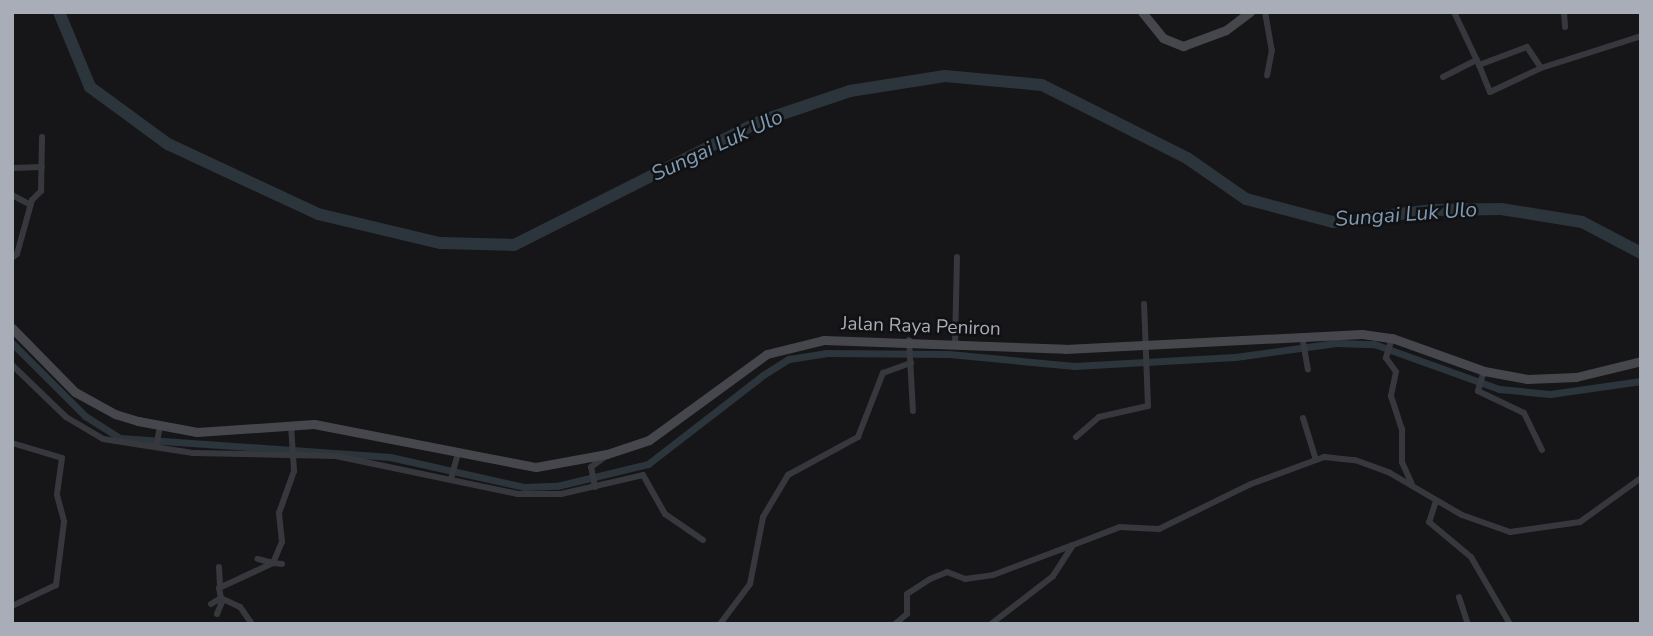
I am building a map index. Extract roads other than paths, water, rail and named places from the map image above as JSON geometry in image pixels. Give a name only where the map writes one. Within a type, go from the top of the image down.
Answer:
[{"type":"main road","points":[[1142,12],[1163,38],[1183,46],[1226,30],[1250,12]]},
{"type":"main road","name":"Jalan Raya Peniron","points":[[12,328],[89,402],[115,414],[160,428],[221,432],[290,423],[457,457],[536,467],[607,454],[657,436],[776,351],[824,340],[1145,352],[1302,338],[1391,343],[1482,375],[1527,379],[1576,377],[1641,361]]},
{"type":"street","points":[[1265,12],[1272,50],[1267,76]]},
{"type":"street","points":[[1454,12],[1490,92],[1541,68],[1641,36]]},
{"type":"street","points":[[1564,12],[1565,27]]},
{"type":"street","points":[[1443,77],[1478,62],[1527,47],[1541,68]]},
{"type":"street","points":[[12,258],[17,254],[31,205],[41,191],[42,137]]},
{"type":"street","points":[[12,168],[42,167]]},
{"type":"street","points":[[12,195],[31,205]]},
{"type":"street","points":[[955,345],[957,257]]},
{"type":"street","points":[[1076,437],[1099,417],[1147,408],[1144,304]]},
{"type":"street","points":[[1302,338],[1308,369]]},
{"type":"street","points":[[1391,343],[1387,356],[1396,370],[1391,396],[1402,429],[1402,462],[1413,486]]},
{"type":"street","points":[[910,345],[912,411]]},
{"type":"street","points":[[720,624],[750,584],[763,517],[788,475],[858,437],[883,373],[911,361]]},
{"type":"street","points":[[12,365],[66,417],[101,438],[237,456],[290,452],[336,456],[452,477],[518,494],[561,494],[638,475],[647,477],[664,514],[702,540]]},
{"type":"street","points":[[1482,375],[1478,387],[1524,413],[1542,450]]},
{"type":"street","points":[[1303,418],[1316,460]]},
{"type":"street","points":[[220,585],[258,573],[273,563],[282,542],[279,513],[294,471],[290,452],[290,423]]},
{"type":"street","points":[[156,445],[160,428]]},
{"type":"street","points":[[12,443],[62,458],[57,495],[64,522],[57,583],[12,606]]},
{"type":"street","points":[[595,485],[591,469],[607,454]]},
{"type":"street","points":[[895,624],[907,614],[907,594],[947,572],[965,579],[993,575],[1119,527],[1159,529],[1251,484],[1316,460],[1336,456],[1355,460],[1413,486],[1436,501],[1500,529],[1536,530],[1580,522],[1641,478]]},
{"type":"street","points":[[452,477],[457,457]]},
{"type":"street","points":[[1436,501],[1429,522],[1471,557],[1510,624]]},
{"type":"street","points":[[992,624],[1054,576],[1073,545]]},
{"type":"street","points":[[258,559],[282,564]]},
{"type":"street","points":[[217,614],[222,599],[219,568]]},
{"type":"street","points":[[1459,597],[1468,624]]},
{"type":"street","points":[[211,604],[222,599],[240,607],[252,624]]},
{"type":"waterway","name":"Sungai Luk Ulo","points":[[59,12],[90,87],[168,144],[318,214],[440,243],[514,245],[761,121],[850,91],[945,76],[1042,85],[1187,158],[1246,199],[1333,222],[1433,210],[1501,209],[1582,222],[1641,253]]},
{"type":"waterway","points":[[12,343],[85,416],[120,438],[390,457],[524,487],[557,486],[648,464],[763,375],[789,359],[826,353],[949,354],[1074,366],[1235,357],[1336,343],[1374,344],[1499,389],[1550,394],[1641,381]]}]
